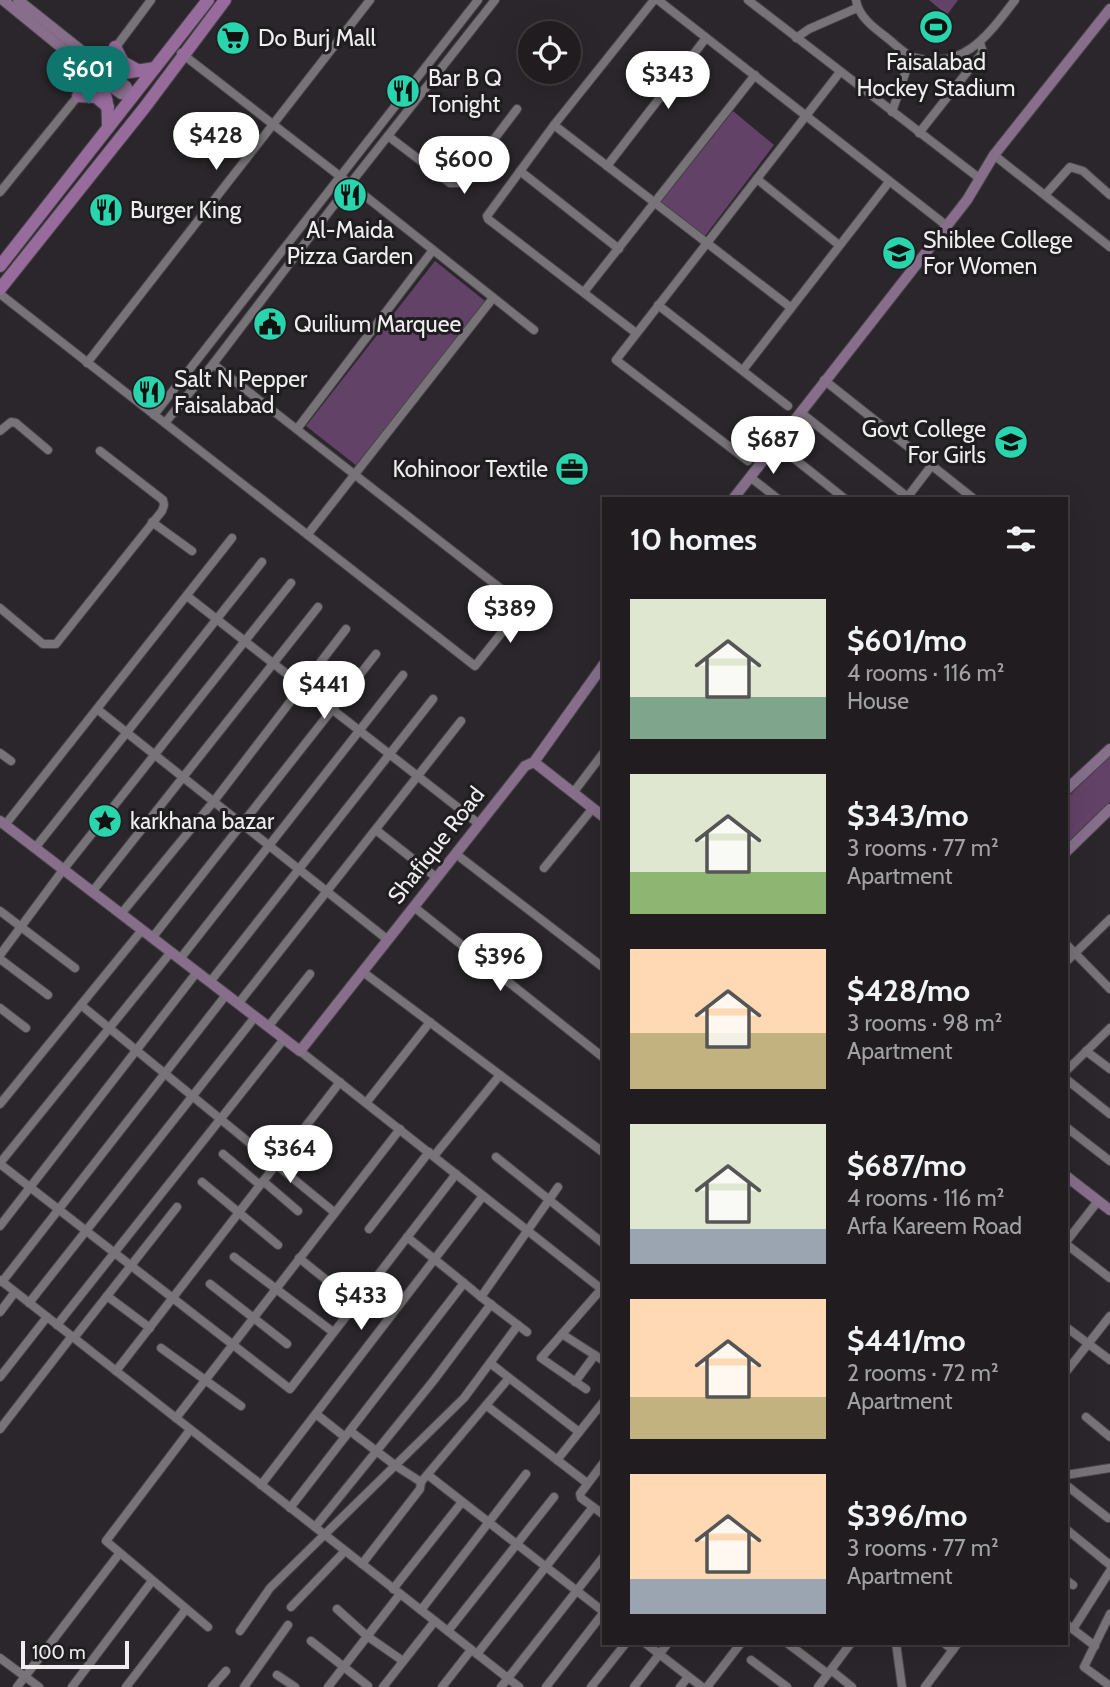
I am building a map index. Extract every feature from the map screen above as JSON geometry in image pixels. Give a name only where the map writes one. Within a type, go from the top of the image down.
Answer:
[{"type":"main road","points":[[0,266],[208,0]]},
{"type":"main road","points":[[133,97],[147,92],[193,42],[225,0]]},
{"type":"main road","points":[[115,47],[123,62],[139,71]]},
{"type":"main road","points":[[0,292],[182,54]]},
{"type":"main road","points":[[108,128],[108,107],[98,71],[139,71],[155,68]]},
{"type":"main road","points":[[78,96],[96,97],[108,107]]},
{"type":"main road","points":[[77,191],[93,163],[132,110],[133,97]]},
{"type":"street","points":[[2,0],[98,71]]},
{"type":"street","points":[[18,0],[121,94],[133,97]]},
{"type":"street","points":[[0,191],[98,71],[151,0]]},
{"type":"street","points":[[87,363],[370,0]]},
{"type":"street","points":[[155,415],[478,0]]},
{"type":"street","points":[[165,423],[495,0]]},
{"type":"street","points":[[636,333],[488,219],[488,212],[554,125],[656,0],[947,226]]},
{"type":"street","points":[[748,0],[979,178]]},
{"type":"street","points":[[796,37],[856,4],[873,28],[911,56],[935,60],[959,57],[980,43],[1015,0]]},
{"type":"street","points":[[735,497],[967,200],[993,155],[1110,9]]},
{"type":"street","points":[[607,166],[706,38]]},
{"type":"street","points":[[919,133],[983,52],[980,43]]},
{"type":"street","points":[[182,54],[534,330]]},
{"type":"street","points":[[892,112],[911,56]]},
{"type":"street","points":[[748,461],[616,360],[841,72]]},
{"type":"street","points":[[584,292],[755,75]]},
{"type":"street","points":[[388,136],[450,183],[458,183],[517,109]]},
{"type":"street","points":[[554,125],[790,307]]},
{"type":"street","points":[[993,155],[1110,247]]},
{"type":"street","points":[[1045,195],[1070,167],[1083,172],[1110,195]]},
{"type":"street","points":[[520,171],[619,249]]},
{"type":"street","points":[[757,179],[839,245]]},
{"type":"street","points":[[743,370],[889,182]]},
{"type":"street","points":[[297,429],[433,250]]},
{"type":"street","points":[[0,292],[475,666],[523,606],[213,364]]},
{"type":"street","points":[[308,534],[493,298]]},
{"type":"street","points":[[658,305],[788,406]]},
{"type":"street","points":[[824,380],[972,497]]},
{"type":"street","points":[[800,412],[907,497]]},
{"type":"street","points":[[0,431],[11,422],[16,423],[48,450]]},
{"type":"street","points":[[776,444],[842,497]]},
{"type":"street","points":[[0,608],[43,643],[56,644],[162,510],[163,500],[100,451]]},
{"type":"street","points":[[909,497],[932,465]]},
{"type":"street","points":[[750,477],[775,497]]},
{"type":"street","points":[[152,522],[192,551]]},
{"type":"street","points":[[232,538],[97,709],[2,823],[602,1287]]},
{"type":"street","points":[[36,848],[262,562]]},
{"type":"street","points":[[48,995],[0,957],[63,870],[291,583]]},
{"type":"street","points":[[187,596],[479,824]]},
{"type":"street","points":[[92,892],[318,607]]},
{"type":"street","points":[[121,914],[214,801],[346,629]]},
{"type":"street","points":[[152,937],[376,654]]},
{"type":"street","name":"Shafique Road","points":[[300,1051],[525,766],[534,762],[602,667]]},
{"type":"street","points":[[403,675],[269,845],[110,1028],[0,1164],[290,1388],[456,1174]]},
{"type":"street","points":[[210,982],[433,699]]},
{"type":"street","points":[[97,709],[388,940]]},
{"type":"street","points":[[238,1004],[461,721]]},
{"type":"street","points":[[1068,784],[1110,748]]},
{"type":"street","points":[[0,753],[10,761]]},
{"type":"street","points":[[534,762],[602,815]]},
{"type":"street","points":[[573,793],[601,762]]},
{"type":"street","points":[[544,868],[593,808]]},
{"type":"street","points":[[1068,850],[1110,809]]},
{"type":"street","points":[[376,830],[437,878]]},
{"type":"street","points":[[456,854],[602,966]]},
{"type":"street","points":[[414,907],[602,1056]]},
{"type":"street","points":[[0,911],[75,968]]},
{"type":"street","points":[[1068,960],[1110,919]]},
{"type":"street","points":[[0,1104],[142,930]]},
{"type":"street","points":[[1068,946],[1110,989]]},
{"type":"street","points":[[0,1226],[197,972]]},
{"type":"street","points":[[363,972],[602,1151]]},
{"type":"street","points":[[268,1027],[310,974]]},
{"type":"street","points":[[226,995],[1,1281],[519,1687]]},
{"type":"street","points":[[81,1005],[334,1212]]},
{"type":"street","points":[[0,1008],[26,1028]]},
{"type":"street","points":[[29,1303],[256,1017]]},
{"type":"street","points":[[366,1103],[430,1022]]},
{"type":"street","points":[[1068,1069],[1110,1028]]},
{"type":"street","points":[[57,1325],[285,1040]]},
{"type":"street","points":[[1086,1051],[1110,1069]]},
{"type":"street","points":[[369,1229],[499,1074]]},
{"type":"street","points":[[1068,1081],[1110,1114]]},
{"type":"street","points":[[116,1371],[340,1082]]},
{"type":"street","points":[[176,1418],[400,1129]]},
{"type":"street","points":[[1068,1129],[1110,1161]]},
{"type":"street","points":[[223,1154],[298,1211]]},
{"type":"street","points":[[496,1157],[602,1242]]},
{"type":"street","points":[[1068,1178],[1110,1210]]},
{"type":"street","points":[[202,1182],[278,1245]]},
{"type":"street","points":[[481,1297],[525,1230],[558,1187]]},
{"type":"street","points":[[261,1485],[482,1196]]},
{"type":"street","points":[[1068,1240],[1098,1201]]},
{"type":"street","points":[[0,1429],[177,1207]]},
{"type":"street","points":[[407,1237],[527,1332]]},
{"type":"street","points":[[1068,1245],[1110,1279]]},
{"type":"street","points":[[234,1257],[333,1332]]},
{"type":"street","points":[[299,1258],[356,1304]]},
{"type":"street","points":[[290,1508],[464,1283]]},
{"type":"street","points":[[210,1284],[288,1344]]},
{"type":"street","points":[[586,1389],[541,1358],[602,1289]]},
{"type":"street","points":[[0,1312],[15,1292]]},
{"type":"street","points":[[107,1296],[150,1328]]},
{"type":"street","points":[[315,1528],[435,1380],[491,1304]]},
{"type":"street","points":[[1068,1369],[1110,1316]]},
{"type":"street","points":[[0,1377],[47,1317]]},
{"type":"street","points":[[240,1631],[270,1588],[464,1398],[518,1325]]},
{"type":"street","points":[[1068,1329],[1110,1360]]},
{"type":"street","points":[[562,1334],[602,1360]]},
{"type":"street","points":[[161,1348],[241,1406]]},
{"type":"street","points":[[576,1382],[596,1355]]},
{"type":"street","points":[[490,1363],[579,1432]]},
{"type":"street","points":[[362,1564],[420,1489],[425,1478],[509,1378]]},
{"type":"street","points":[[557,1460],[602,1403]]},
{"type":"street","points":[[487,1406],[587,1483]]},
{"type":"street","points":[[316,1414],[377,1451],[396,1466],[425,1478],[462,1502],[602,1610]]},
{"type":"street","points":[[1086,1418],[1110,1437]]},
{"type":"street","points":[[190,1430],[106,1541],[208,1627]]},
{"type":"street","points":[[602,1464],[580,1496],[602,1514]]},
{"type":"street","points":[[1070,1474],[1110,1468]]},
{"type":"street","points":[[421,1610],[526,1474]]},
{"type":"street","points":[[1068,1487],[1108,1518]]},
{"type":"street","points":[[448,1631],[554,1497]]},
{"type":"street","points":[[328,1687],[462,1502]]},
{"type":"street","points":[[442,1687],[547,1568],[593,1507]]},
{"type":"street","points":[[1068,1531],[1110,1565]]},
{"type":"street","points":[[291,1607],[345,1551]]},
{"type":"street","points":[[17,1687],[119,1554]]},
{"type":"street","points":[[501,1687],[602,1559]]},
{"type":"street","points":[[1095,1646],[1069,1627],[1110,1571]]},
{"type":"street","points":[[72,1687],[152,1581]]},
{"type":"street","points":[[126,1687],[186,1609]]},
{"type":"street","points":[[337,1609],[367,1636],[403,1661]]},
{"type":"street","points":[[1110,1614],[1084,1667],[1110,1686]]},
{"type":"street","points":[[546,1687],[602,1615]]},
{"type":"street","points":[[383,1687],[435,1621]]},
{"type":"street","points":[[244,1687],[288,1625]]},
{"type":"street","points":[[312,1641],[368,1686]]},
{"type":"street","points":[[591,1687],[624,1645]]},
{"type":"street","points":[[649,1645],[688,1677],[705,1687],[739,1645]]},
{"type":"street","points":[[634,1687],[667,1645]]},
{"type":"street","points":[[790,1645],[852,1687]]},
{"type":"street","points":[[818,1687],[849,1645]]},
{"type":"street","points":[[896,1645],[902,1687]]},
{"type":"street","points":[[925,1687],[955,1646]]},
{"type":"street","points":[[0,1658],[38,1687]]},
{"type":"street","points":[[751,1660],[787,1687]]},
{"type":"street","points":[[212,1687],[226,1671]]},
{"type":"street","points":[[277,1675],[295,1687]]},
{"type":"street","points":[[680,1687],[688,1677]]},
{"type":"shaded area","points":[[929,0],[958,0],[947,15]]},
{"type":"shaded area","points":[[733,111],[774,145],[705,236],[661,202]]},
{"type":"shaded area","points":[[435,261],[485,301],[357,466],[306,426]]},
{"type":"shaded area","points":[[1110,755],[1110,802],[1068,844],[1068,797]]},
{"type":"place","name":"Faisalabad Hockey Stadium","points":[[936,27]]},
{"type":"place","name":"Do Burj Mall","points":[[233,38]]},
{"type":"place","name":"Bar B Q Tonight","points":[[403,91]]},
{"type":"place","name":"Al-Maida Pizza Garden","points":[[350,195]]},
{"type":"place","name":"Burger King","points":[[106,210]]},
{"type":"place","name":"Shiblee College For Women","points":[[899,253]]},
{"type":"place","name":"Quilium Marquee","points":[[270,324]]},
{"type":"place","name":"Salt N Pepper Faisalabad","points":[[149,392]]},
{"type":"place","name":"Govt College For Girls","points":[[1011,442]]},
{"type":"place","name":"Kohinoor Textile","points":[[572,469]]},
{"type":"place","name":"karkhana bazar","points":[[105,821]]}]
